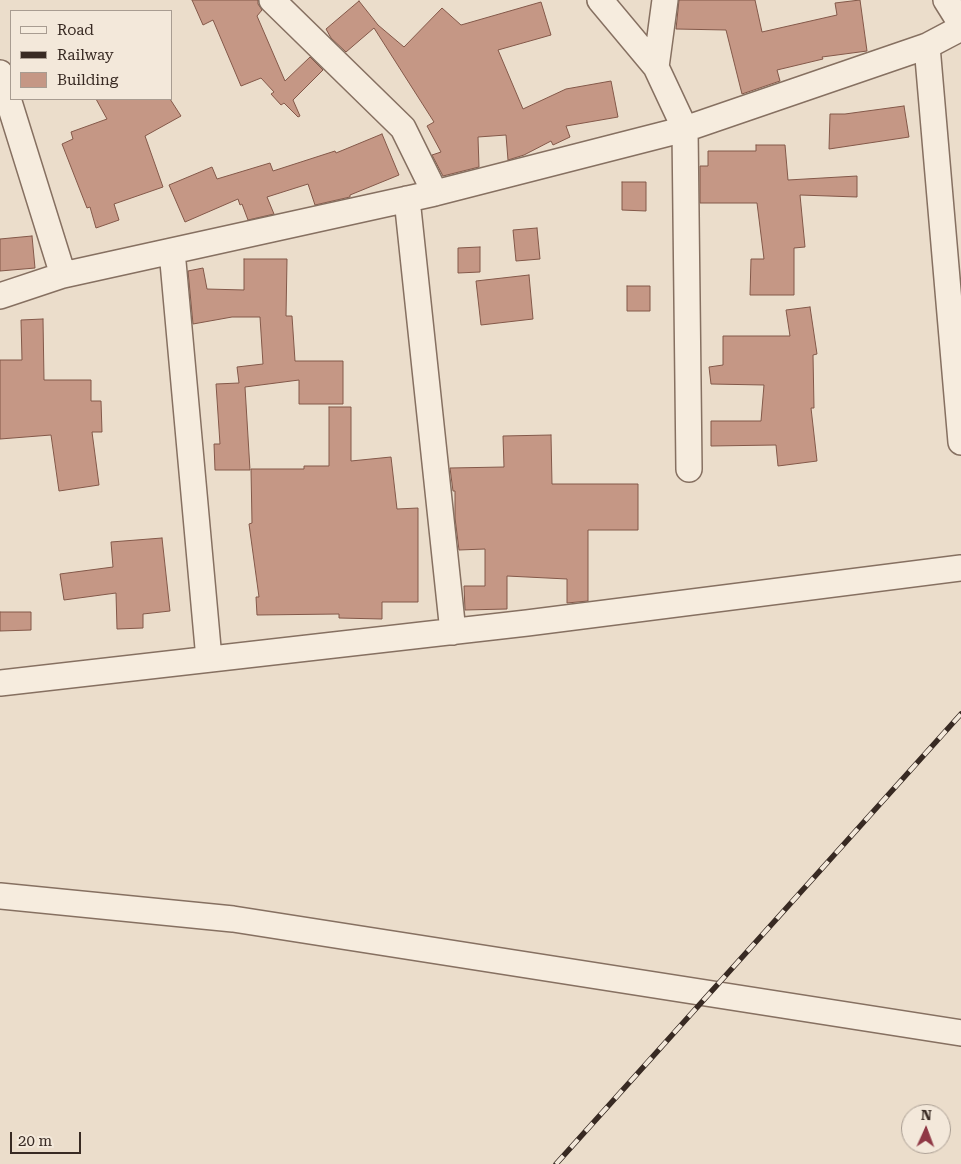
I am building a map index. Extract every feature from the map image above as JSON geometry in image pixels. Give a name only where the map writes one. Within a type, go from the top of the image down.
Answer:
[{"type":"street","points":[[272,0],[403,128],[435,193]]},
{"type":"street","points":[[600,0],[656,67],[685,129],[689,469]]},
{"type":"street","points":[[656,67],[665,0]]},
{"type":"street","points":[[946,0],[961,24]]},
{"type":"street","points":[[0,296],[64,275],[435,193],[685,129],[927,46],[961,28]]},
{"type":"street","points":[[927,46],[961,442]]},
{"type":"street","points":[[0,73],[64,275]]},
{"type":"street","points":[[407,199],[452,632]]},
{"type":"street","points":[[172,251],[209,660]]},
{"type":"street","points":[[0,683],[452,632],[961,568]]},
{"type":"street","points":[[0,896],[233,919],[961,1033]]},
{"type":"building","points":[[192,0],[258,0],[262,10],[257,16],[285,81],[310,57],[323,70],[293,100],[300,116],[298,117],[284,103],[281,105],[271,94],[274,92],[261,78],[241,86],[213,20],[203,25]]},
{"type":"building","points":[[679,0],[755,0],[762,32],[837,15],[835,3],[860,0],[867,51],[822,57],[823,59],[777,70],[780,81],[742,94],[726,30],[676,29]]},
{"type":"building","points":[[359,1],[378,25],[404,47],[442,8],[461,25],[541,2],[551,35],[498,50],[523,109],[566,89],[611,81],[618,117],[566,126],[570,137],[553,145],[551,141],[524,155],[508,160],[506,135],[478,137],[479,167],[443,176],[432,155],[441,152],[427,126],[434,122],[374,28],[346,52],[331,38],[326,29]]},
{"type":"building","points":[[97,100],[171,100],[181,116],[145,136],[163,187],[114,204],[119,220],[96,228],[90,207],[87,208],[62,144],[73,139],[71,132],[107,119]]},
{"type":"building","points":[[904,106],[909,137],[829,149],[830,114],[845,114]]},
{"type":"building","points":[[382,134],[399,175],[350,195],[350,197],[315,205],[308,184],[267,197],[274,214],[248,220],[238,199],[185,222],[169,185],[212,167],[217,179],[270,163],[273,171],[335,151],[336,153]]},
{"type":"building","points":[[756,145],[785,145],[788,180],[857,176],[857,197],[800,195],[805,247],[794,248],[794,295],[750,295],[751,259],[764,259],[757,203],[700,203],[700,166],[708,166],[708,151],[756,151]]},
{"type":"building","points":[[622,182],[646,182],[646,211],[622,210]]},
{"type":"building","points":[[537,228],[540,259],[516,261],[513,230]]},
{"type":"building","points":[[32,236],[35,268],[0,271],[0,239]]},
{"type":"building","points":[[480,247],[480,272],[458,273],[458,248]]},
{"type":"building","points":[[244,259],[287,259],[286,316],[292,316],[295,361],[343,361],[343,404],[299,404],[299,380],[245,387],[250,470],[215,470],[214,444],[220,444],[216,384],[239,383],[237,367],[263,364],[260,317],[232,317],[193,324],[188,271],[203,268],[207,289],[244,290]]},
{"type":"building","points":[[529,275],[533,319],[481,325],[476,281]]},
{"type":"building","points":[[627,286],[650,286],[650,311],[627,311]]},
{"type":"building","points":[[810,307],[817,354],[813,355],[814,408],[811,408],[817,461],[778,466],[776,445],[711,446],[711,421],[761,421],[764,385],[711,384],[709,367],[723,365],[723,336],[790,336],[786,310]]},
{"type":"building","points":[[43,319],[44,380],[91,380],[91,401],[101,401],[102,432],[92,432],[99,485],[59,491],[51,435],[0,439],[0,360],[22,360],[21,320]]},
{"type":"building","points":[[329,407],[351,407],[351,461],[391,457],[397,509],[418,508],[418,602],[382,602],[382,619],[339,618],[339,614],[257,615],[256,597],[259,597],[249,524],[252,523],[251,469],[304,469],[304,466],[329,466]]},
{"type":"building","points":[[551,435],[552,484],[638,484],[638,530],[588,530],[588,601],[567,603],[567,579],[507,576],[507,609],[465,610],[464,586],[485,586],[485,549],[459,550],[455,518],[455,491],[453,491],[450,468],[504,467],[503,436]]},
{"type":"building","points":[[162,538],[170,611],[143,614],[143,628],[117,629],[116,593],[64,600],[60,574],[113,567],[111,542]]},
{"type":"building","points":[[0,612],[31,612],[31,630],[0,631]]},
{"type":"railway","points":[[556,1164],[961,714]]}]
